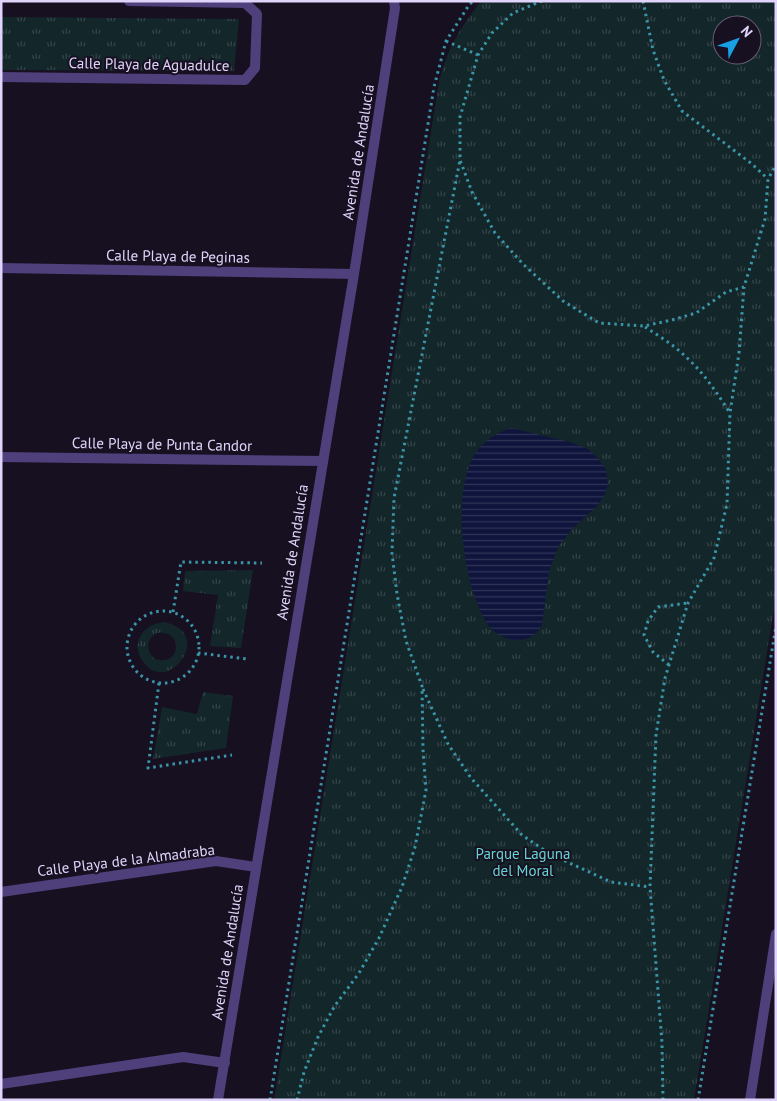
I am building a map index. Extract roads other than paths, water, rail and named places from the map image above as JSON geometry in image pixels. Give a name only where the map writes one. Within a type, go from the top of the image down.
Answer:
[{"type":"street","name":"Calle Playa de Aguadulce","points":[[1,77],[245,80],[255,68],[257,14],[245,3],[129,1]]},
{"type":"street","name":"Avenida de Andalucía","points":[[218,1100],[354,274],[396,4]]},
{"type":"street","name":"Calle Playa de Peginas","points":[[1,268],[354,274]]},
{"type":"street","name":"Calle Playa de Punta Candor","points":[[1,457],[323,461]]},
{"type":"street","name":"Calle Playa de la Almadraba","points":[[1,892],[216,861],[256,867]]},
{"type":"street","points":[[750,1100],[776,934]]},
{"type":"street","points":[[1,1084],[183,1057],[225,1063]]},
{"type":"park label","name":"Parque Laguna del Moral","points":[[523,862]]}]
